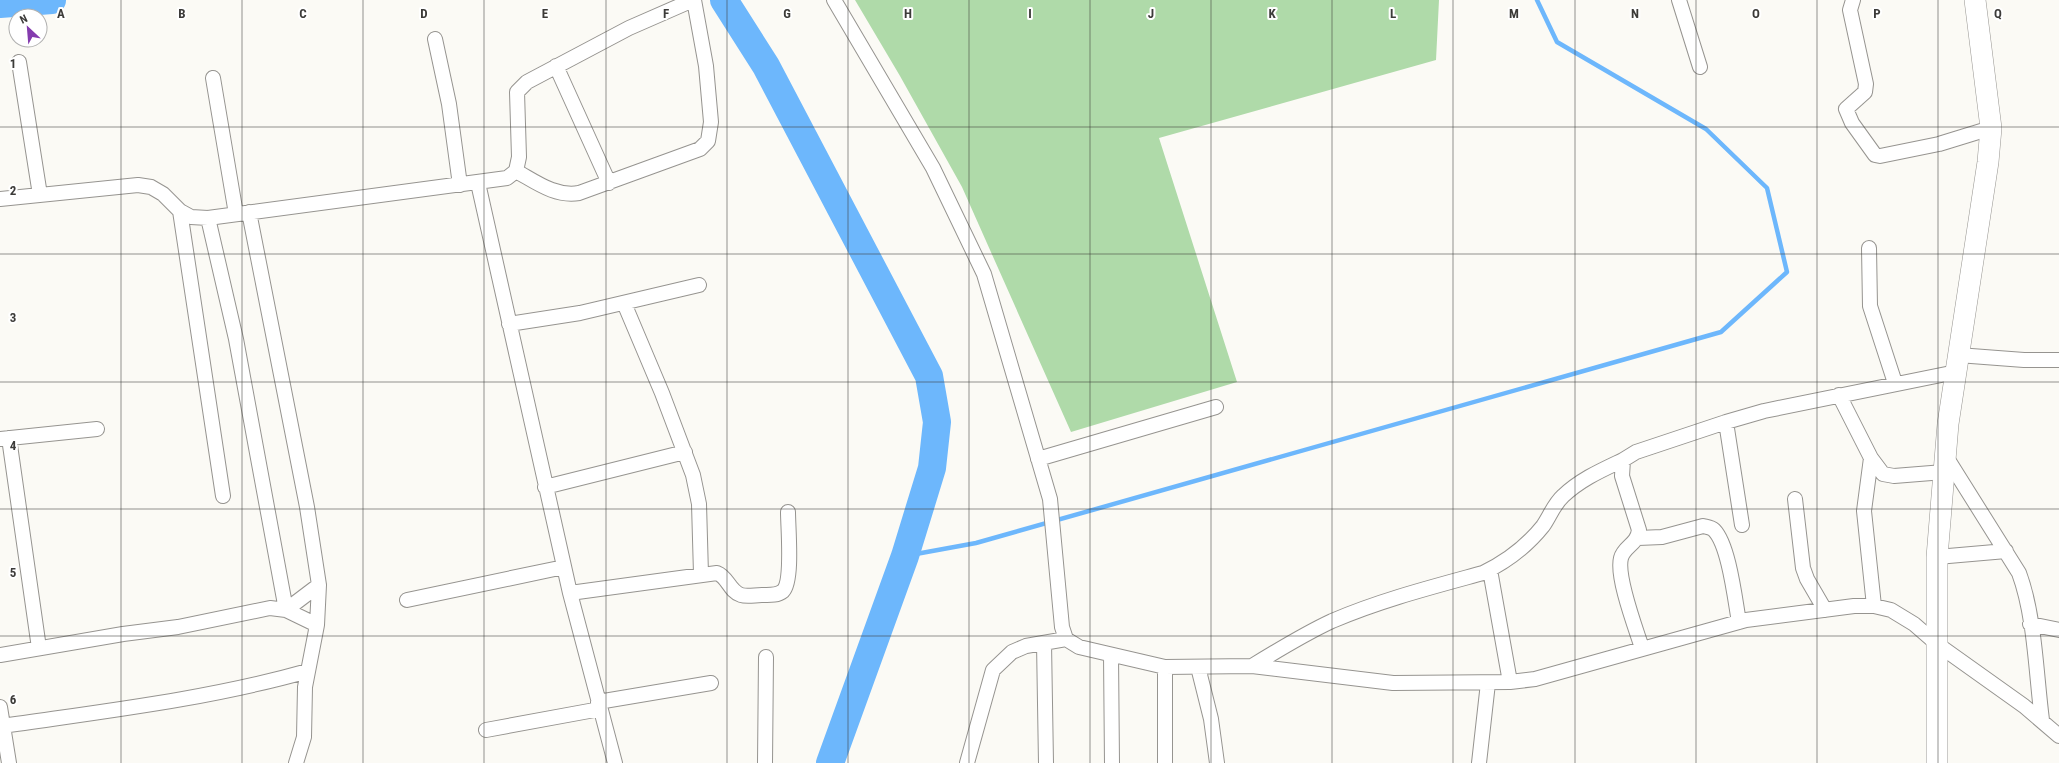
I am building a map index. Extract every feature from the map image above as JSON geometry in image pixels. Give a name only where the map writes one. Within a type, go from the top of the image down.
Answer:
[{"type":"street","points":[[0,199],[138,185],[151,187],[163,194],[180,211],[191,217],[208,218],[507,178],[516,171],[519,157],[517,92],[527,82],[629,28],[694,0],[706,66],[711,122],[708,141],[700,149],[609,183],[579,193],[567,195],[553,192],[516,171]]},
{"type":"street","points":[[834,0],[933,168],[984,274],[1050,499],[1062,627],[1066,639]]},
{"type":"street","points":[[1679,0],[1700,67]]},
{"type":"street","points":[[1853,0],[1850,10],[1866,84],[1865,92],[1850,103],[1846,109],[1852,123],[1875,155],[1880,156],[1939,144],[1991,128]]},
{"type":"street","points":[[1937,763],[1937,557],[1945,464],[1957,363],[1988,162],[1991,128],[1975,0]]},
{"type":"street","points":[[435,38],[449,104],[460,185]]},
{"type":"street","points":[[19,62],[40,195]]},
{"type":"street","points":[[556,66],[609,183]]},
{"type":"street","points":[[212,78],[307,507],[320,585],[317,625],[305,687],[304,737],[296,763]]},
{"type":"street","points":[[478,183],[570,593],[615,763]]},
{"type":"street","points":[[180,211],[223,496]]},
{"type":"street","points":[[208,218],[236,339],[286,610]]},
{"type":"street","points":[[1869,248],[1870,306],[1895,384]]},
{"type":"street","points":[[509,324],[580,313],[699,285]]},
{"type":"street","points":[[624,303],[685,452],[698,493],[701,574]]},
{"type":"street","points":[[1252,666],[1306,634],[1332,622],[1392,598],[1490,570],[1512,556],[1527,543],[1543,526],[1564,494],[1588,476],[1623,460],[1636,452],[1726,422],[1840,395],[1895,384],[1957,363],[2059,360]]},
{"type":"street","points":[[1840,395],[1871,458],[1884,474],[1894,476],[1945,464]]},
{"type":"street","points":[[1038,459],[1216,408]]},
{"type":"street","points":[[1726,422],[1742,525]]},
{"type":"street","points":[[39,648],[5,439],[97,428]]},
{"type":"street","points":[[545,487],[685,452]]},
{"type":"street","points":[[1871,458],[1864,511],[1874,606]]},
{"type":"street","points":[[1623,460],[1622,476],[1639,530],[1638,538],[1622,554],[1620,560],[1624,591],[1642,648]]},
{"type":"street","points":[[1945,464],[2006,551],[2019,573],[2025,589],[2042,720]]},
{"type":"street","points":[[1794,499],[1803,568],[1807,579],[1825,610]]},
{"type":"street","points":[[570,593],[717,573],[722,575],[735,592],[742,595],[774,595],[782,591],[786,585],[788,571],[788,512]]},
{"type":"street","points":[[1638,538],[1662,537],[1703,526],[1715,530],[1726,553],[1739,622]]},
{"type":"street","points":[[1937,557],[2006,551]]},
{"type":"street","points":[[407,600],[564,567]]},
{"type":"street","points":[[1490,570],[1510,682]]},
{"type":"street","points":[[286,610],[320,585]]},
{"type":"street","points":[[967,763],[993,670],[1012,652],[1044,643],[1066,639],[1080,647],[1165,668],[1252,666],[1393,683],[1488,683],[1535,679],[1739,622],[1825,610],[1874,606],[1891,610],[1914,624],[1937,644],[2042,720],[2059,736]]},
{"type":"street","points":[[0,655],[178,627],[270,608],[286,610],[317,625]]},
{"type":"street","points":[[2030,624],[2059,630]]},
{"type":"street","points":[[1044,643],[1046,763]]},
{"type":"street","points":[[1110,655],[1112,763]]},
{"type":"street","points":[[765,763],[766,657]]},
{"type":"street","points":[[1198,667],[1211,719],[1217,763]]},
{"type":"street","points":[[1165,668],[1165,763]]},
{"type":"street","points":[[9,763],[1,715],[139,706],[264,684],[308,671]]},
{"type":"street","points":[[486,730],[599,705],[711,683]]},
{"type":"street","points":[[1479,763],[1488,683]]},
{"type":"green space","points":[[855,0],[1439,0],[1436,60],[1159,138],[1237,382],[1071,432],[962,187],[900,76]]},
{"type":"waterway","points":[[0,4],[52,0]]},
{"type":"waterway","points":[[724,0],[766,66],[929,376],[937,422],[932,468],[905,556],[830,763]]},
{"type":"waterway","points":[[905,556],[976,543],[1721,332],[1787,272],[1767,188],[1706,129],[1557,42],[1537,0]]}]
